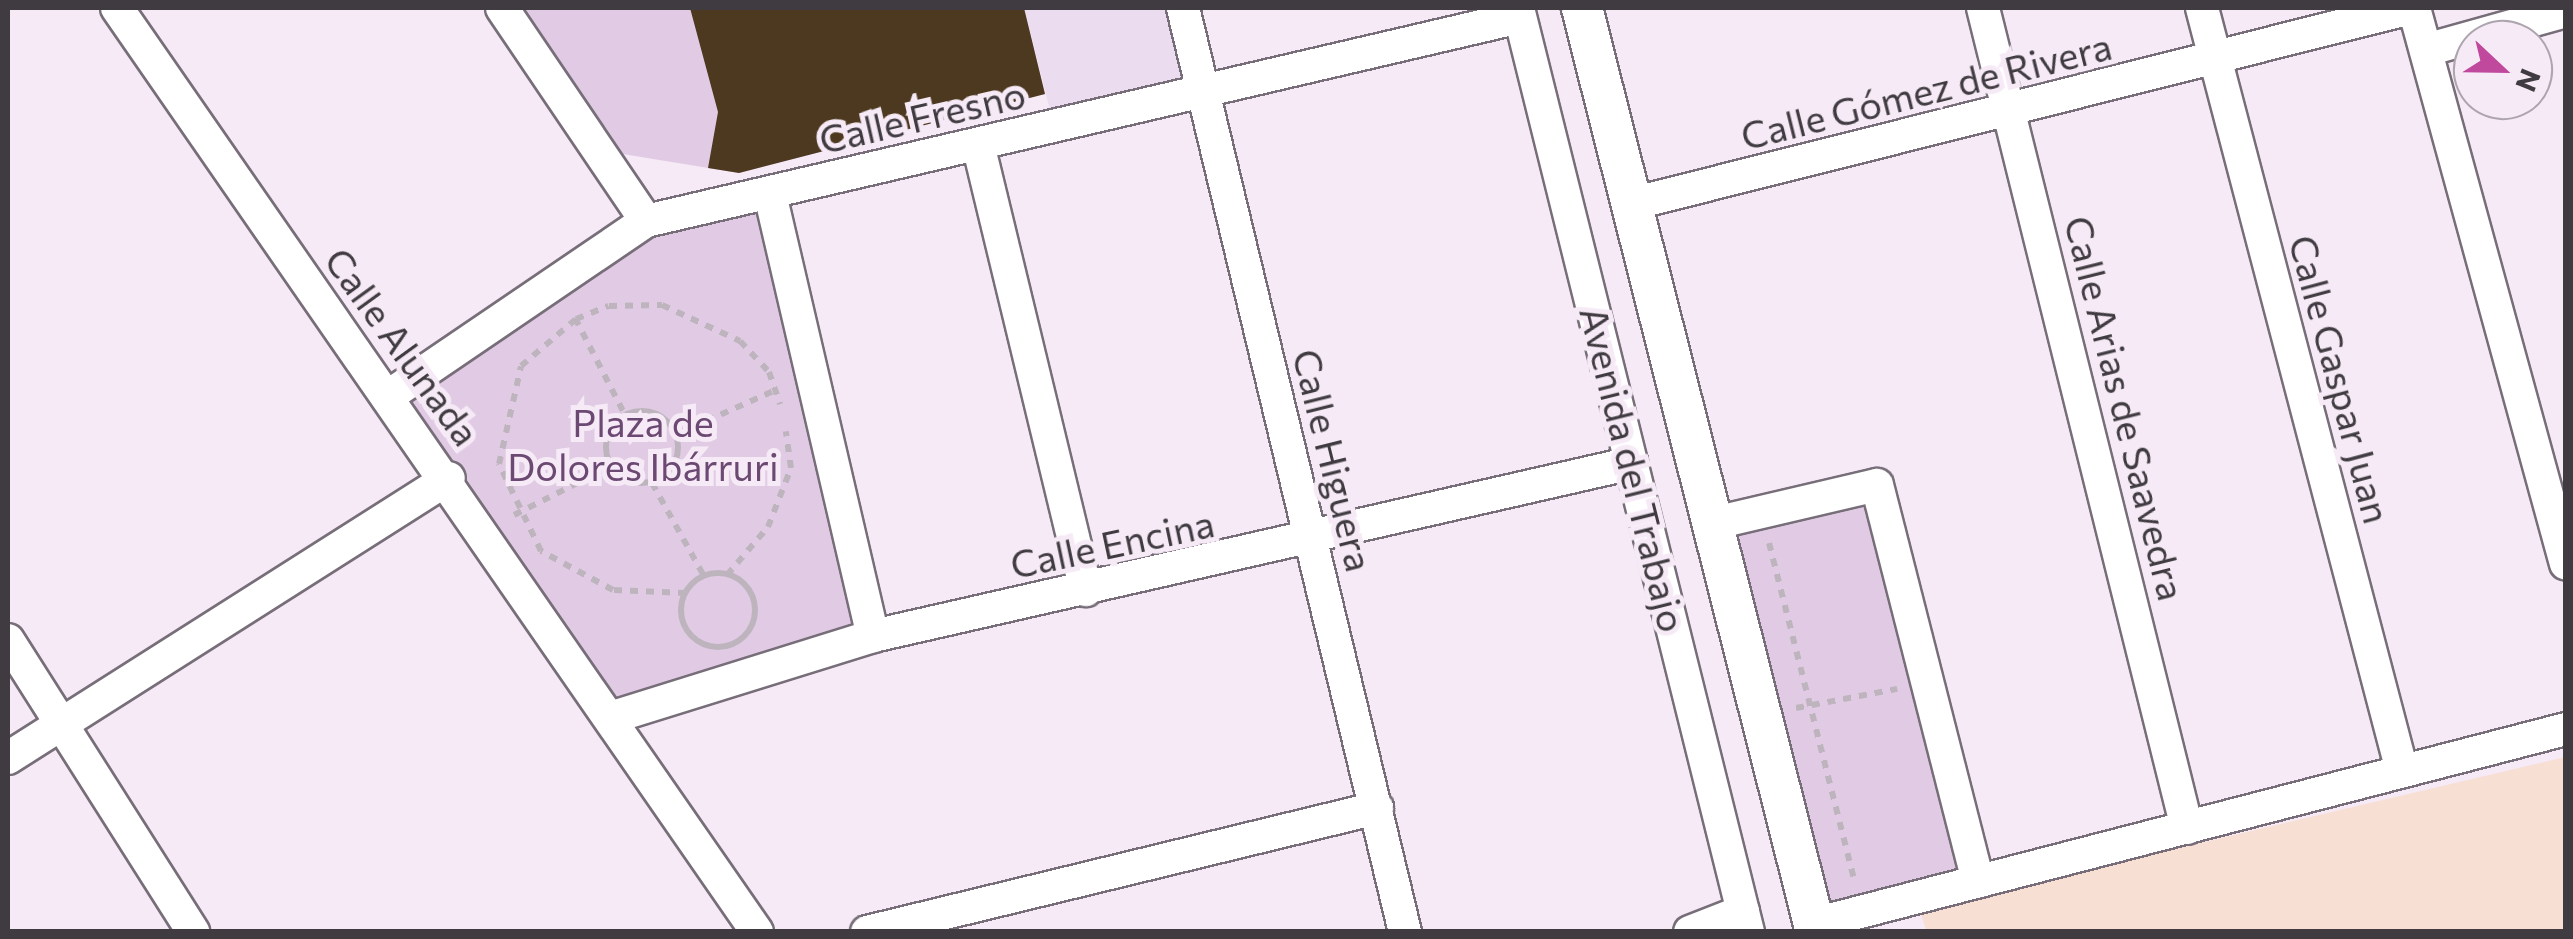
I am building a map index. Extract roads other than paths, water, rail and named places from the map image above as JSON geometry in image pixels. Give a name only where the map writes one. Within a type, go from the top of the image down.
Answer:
[{"type":"street","name":"Calle Alunada","points":[[117,8],[387,396],[449,478],[757,932]]},
{"type":"street","points":[[502,8],[646,221]]},
{"type":"street","name":"Calle Higuera","points":[[1182,8],[1405,932]]},
{"type":"street","name":"Avenida del Trabajo","points":[[1582,8],[1719,522],[1815,928]]},
{"type":"street","name":"Calle Arias de Saavedra","points":[[1983,8],[2012,110],[2187,828]]},
{"type":"street","name":"Calle Gaspar Juan","points":[[2202,8],[2402,771]]},
{"type":"street","points":[[2412,8],[2566,564]]},
{"type":"street","name":"Calle Gómez de Rivera","points":[[1636,203],[2412,8]]},
{"type":"street","points":[[2426,50],[2566,11]]},
{"type":"street","name":"Calle Fresno","points":[[387,396],[646,221],[1202,91],[1519,12]]},
{"type":"street","name":"Avenida del Trabajo","points":[[1519,12],[1746,921]]},
{"type":"street","points":[[978,144],[1086,590]]},
{"type":"street","points":[[770,194],[873,636]]},
{"type":"street","name":"Calle Encina","points":[[612,716],[873,636],[1312,540],[1632,464]]},
{"type":"street","points":[[8,758],[449,478]]},
{"type":"street","name":"Avenida del Trabajo","points":[[1719,522],[1877,486],[1978,882]]},
{"type":"street","points":[[8,640],[192,932]]},
{"type":"street","points":[[1815,928],[1862,911],[2566,729]]},
{"type":"street","points":[[868,932],[1378,808]]},
{"type":"street","points":[[1690,932],[1746,921]]},
{"type":"park label","name":"Plaza de Dolores Ibárruri","points":[[643,444]]}]
